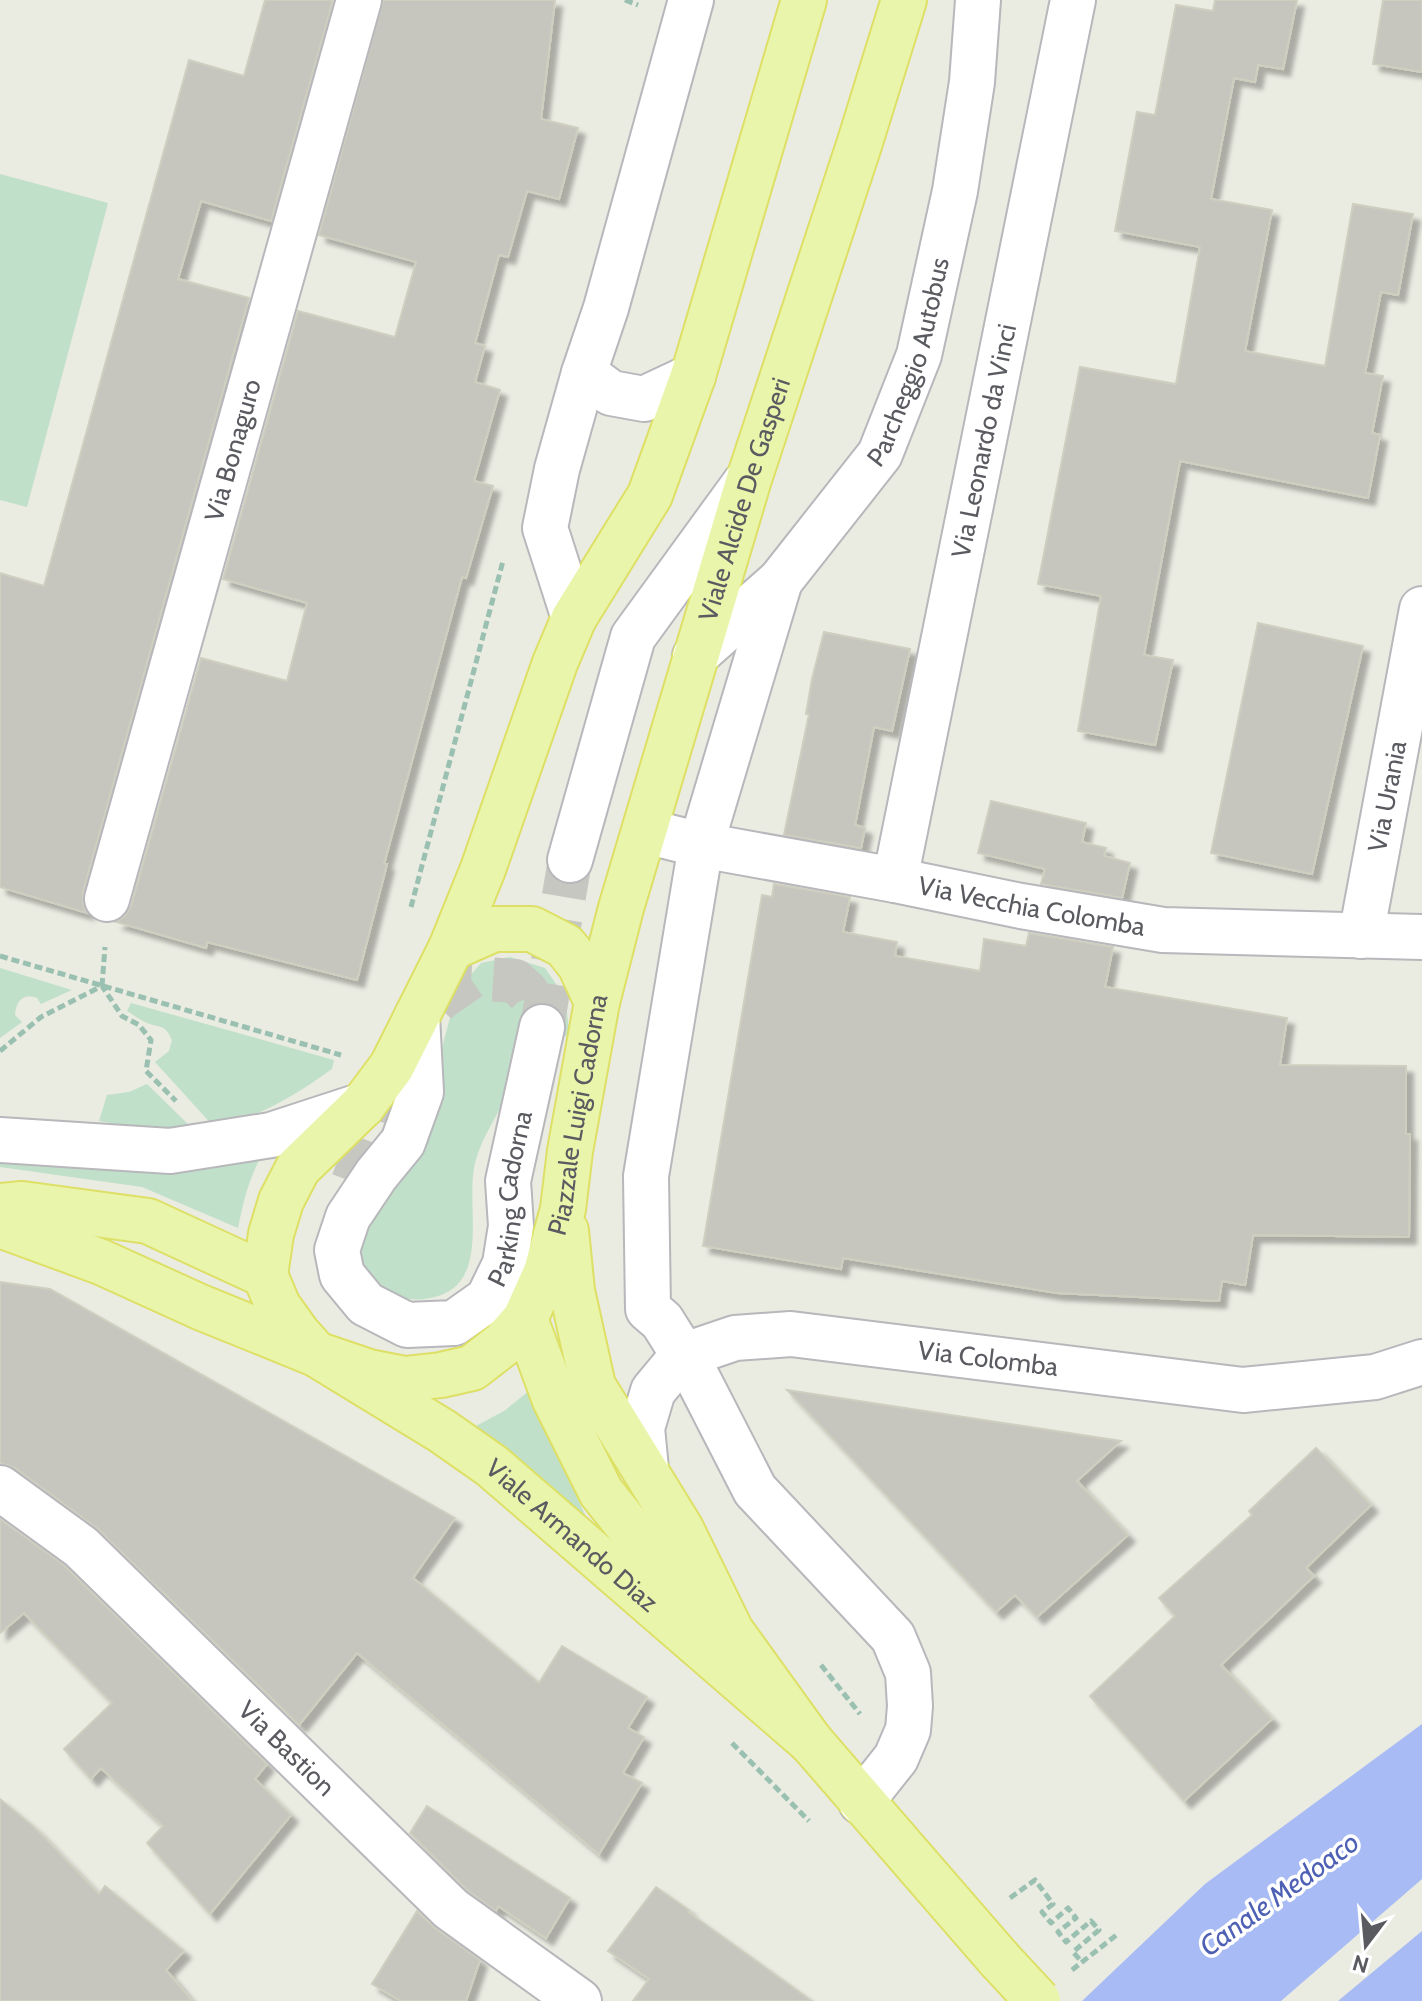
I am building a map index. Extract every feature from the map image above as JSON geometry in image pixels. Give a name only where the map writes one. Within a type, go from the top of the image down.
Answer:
[{"type":"main road","points":[[316,1354],[278,1306],[265,1275],[271,1234],[281,1201],[298,1168],[363,1105],[392,1066],[451,948],[574,618],[650,495],[693,376],[804,0]]},
{"type":"main road","name":"Viale Alcide De Gasperi","points":[[597,1002],[621,908],[749,479],[904,0]]},
{"type":"main road","name":"Piazzale Luigi Cadorna","points":[[0,1225],[101,1262],[200,1307],[369,1372],[405,1379],[472,1368],[503,1344],[525,1319],[546,1272],[563,1209],[570,1151],[597,1002],[580,965],[565,946],[532,929],[494,929],[451,948]]},
{"type":"main road","points":[[0,1206],[22,1204],[148,1221],[265,1275]]},
{"type":"main road","name":"Viale Armando Diaz","points":[[563,1209],[572,1291],[593,1386],[681,1529],[731,1631],[811,1742],[1038,2001]]},
{"type":"main road","name":"Viale Armando Diaz","points":[[525,1319],[555,1400],[601,1492],[659,1565],[731,1631]]},
{"type":"main road","name":"Viale Armando Diaz","points":[[316,1354],[442,1431],[492,1466],[811,1742]]},
{"type":"street","name":"Via Bonaguro","points":[[107,899],[359,0]]},
{"type":"street","points":[[574,618],[545,528],[557,469],[606,308],[691,0]]},
{"type":"street","name":"Parcheggio Autobus","points":[[695,656],[780,581],[880,454],[919,355],[955,191],[972,82],[978,0]]},
{"type":"street","name":"Via Leonardo da Vinci","points":[[895,880],[1073,0]]},
{"type":"street","points":[[584,373],[611,393],[644,399],[693,376]]},
{"type":"street","points":[[570,860],[633,637],[749,479]]},
{"type":"street","points":[[780,581],[701,845],[646,1176],[648,1309],[662,1321],[696,1375],[755,1490],[893,1637],[908,1673],[908,1730],[896,1758],[861,1802]]},
{"type":"street","name":"Via Urania","points":[[1361,936],[1422,609]]},
{"type":"street","name":"Via Vecchia Colomba","points":[[645,831],[701,845],[1163,930],[1422,937]]},
{"type":"street","name":"Parking Cadorna","points":[[417,1016],[421,1092],[403,1142],[348,1217],[337,1250],[342,1275],[366,1304],[407,1325],[454,1323],[488,1299],[505,1264],[511,1226],[508,1181],[542,1027]]},
{"type":"street","points":[[0,1140],[170,1151],[271,1135],[363,1105]]},
{"type":"street","name":"Via Colomba","points":[[682,1356],[735,1338],[791,1334],[1243,1390],[1375,1377],[1422,1362]]},
{"type":"street","points":[[646,1469],[642,1428],[653,1391],[682,1356]]},
{"type":"street","name":"Via Bastion","points":[[0,1488],[81,1547],[451,1909],[579,2001]]},
{"type":"path","points":[[625,0],[638,5],[640,0]]},
{"type":"path","points":[[407,921],[504,557]]},
{"type":"path","points":[[0,956],[350,1058]]},
{"type":"path","points":[[0,1051],[41,1017],[102,986]]},
{"type":"path","points":[[102,986],[122,1016],[139,1025],[151,1040],[146,1071],[180,1105]]},
{"type":"path","points":[[1006,1901],[1035,1880],[1053,1904],[1042,1912],[1051,1923],[1068,1908],[1076,1918],[1058,1932],[1066,1942],[1091,1921],[1099,1930],[1073,1952],[1082,1962]]},
{"type":"green space","points":[[0,174],[108,203],[27,507],[0,500]]},
{"type":"green space","points":[[510,957],[545,968],[565,997],[570,1037],[526,1027],[511,1085],[475,1163],[473,1237],[466,1272],[456,1286],[441,1295],[420,1299],[399,1297],[369,1278],[353,1246],[439,1059],[457,991],[481,963]]},
{"type":"green space","points":[[0,968],[72,990],[41,1004],[37,998],[24,998],[18,1003],[15,1015],[22,1022],[0,1038]]},
{"type":"green space","points":[[131,1003],[334,1060],[332,1069],[276,1104],[215,1128],[155,1062],[169,1051],[172,1040],[169,1034],[164,1028],[145,1022],[127,1011]]},
{"type":"green space","points":[[147,1084],[194,1130],[149,1129],[99,1121],[107,1095],[129,1092]]},
{"type":"green space","points":[[267,1147],[248,1186],[238,1228],[142,1187],[0,1167],[0,1148]]},
{"type":"green space","points":[[529,1391],[586,1517],[474,1427],[504,1411]]},
{"type":"water","name":"Canale Medoaco","points":[[1422,1724],[1422,1879],[1281,2001],[1082,2001],[1205,1884]]},
{"type":"water","points":[[1422,1931],[1422,2001],[1338,2001]]},
{"type":"building","points":[[265,0],[333,0],[271,221],[201,201],[178,279],[249,298],[83,892],[87,913],[0,887],[0,573],[44,586],[189,60],[244,76]]},
{"type":"building","points":[[383,0],[555,0],[541,119],[578,128],[559,199],[527,191],[508,257],[499,255],[475,343],[485,346],[475,382],[500,390],[474,481],[493,486],[466,578],[462,577],[384,864],[387,864],[357,980],[207,942],[206,948],[116,922],[125,916],[131,906],[201,658],[287,681],[307,603],[223,579],[298,311],[395,337],[416,262],[319,235]]},
{"type":"building","points":[[1215,0],[1297,0],[1283,69],[1258,65],[1255,82],[1234,78],[1211,199],[1272,210],[1245,351],[1325,366],[1353,204],[1413,214],[1398,295],[1381,292],[1365,373],[1383,376],[1372,433],[1380,435],[1368,498],[1180,461],[1144,655],[1173,660],[1155,745],[1078,731],[1101,596],[1038,584],[1080,367],[1176,384],[1200,247],[1115,231],[1137,112],[1155,115],[1176,5],[1213,11]]},
{"type":"building","points":[[1383,0],[1422,0],[1422,72],[1373,64]]},
{"type":"building","points":[[1258,623],[1363,646],[1312,874],[1211,853]]},
{"type":"building","points":[[824,632],[910,649],[892,731],[874,727],[855,825],[865,828],[861,848],[784,835],[809,714],[806,714],[812,679]]},
{"type":"building","points":[[991,801],[1086,823],[1082,842],[1106,848],[1104,856],[1130,863],[1122,898],[1041,884],[1045,869],[978,853]]},
{"type":"building","points":[[774,884],[850,897],[843,932],[897,942],[895,956],[980,971],[984,939],[1026,946],[1029,933],[1113,947],[1105,987],[1287,1018],[1280,1065],[1406,1066],[1406,1134],[1410,1134],[1409,1237],[1253,1235],[1245,1285],[1222,1281],[1219,1301],[1057,1293],[843,1258],[841,1269],[703,1246],[762,895],[772,897]]},
{"type":"building","points":[[0,1282],[50,1289],[455,1518],[413,1578],[539,1683],[562,1646],[647,1697],[628,1728],[644,1737],[623,1773],[642,1783],[599,1854],[357,1653],[299,1725],[98,1529],[15,1468],[0,1463]]},
{"type":"building","points":[[787,1390],[1121,1441],[1077,1481],[1128,1535],[1037,1617],[1015,1595],[996,1612]]},
{"type":"building","points":[[1316,1448],[1371,1505],[1306,1568],[1314,1576],[1221,1665],[1272,1719],[1184,1801],[1090,1696],[1175,1616],[1159,1598],[1252,1515],[1249,1511]]},
{"type":"building","points":[[0,1519],[65,1566],[267,1764],[255,1779],[291,1815],[210,1914],[147,1843],[163,1826],[101,1768],[91,1779],[64,1749],[112,1703],[24,1613],[0,1633]]},
{"type":"building","points":[[0,1799],[34,1827],[99,1894],[105,1886],[184,1951],[166,1970],[192,2001],[0,2001]]},
{"type":"building","points":[[427,1806],[570,1898],[546,1938],[498,1906],[496,1911],[467,1890],[410,1833]]},
{"type":"building","points":[[656,1887],[812,2001],[633,2001],[649,1979],[608,1951]]},
{"type":"building","points":[[417,1911],[436,1929],[480,1960],[466,2001],[401,2001],[372,1984]]},
{"type":"tunnel","points":[[542,1027],[570,860]]},
{"type":"tunnel","points":[[353,1182],[381,1107],[426,1013],[441,998],[470,978],[515,981],[527,992],[542,1027]]}]
